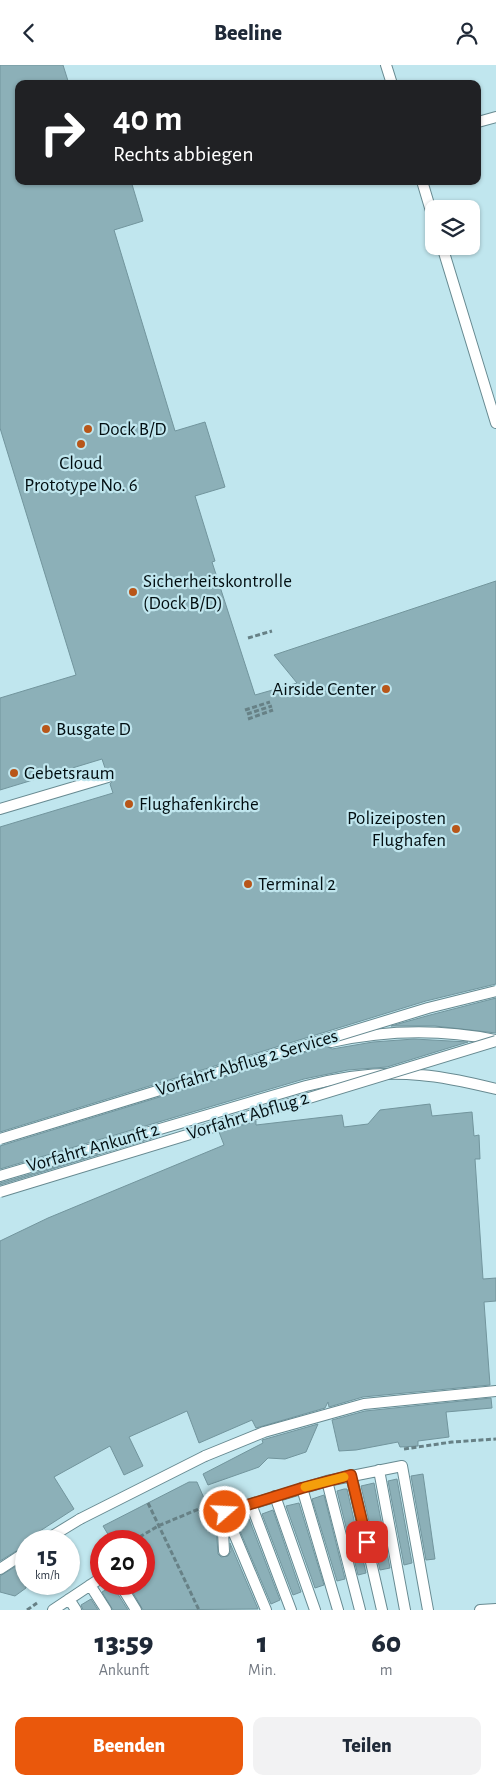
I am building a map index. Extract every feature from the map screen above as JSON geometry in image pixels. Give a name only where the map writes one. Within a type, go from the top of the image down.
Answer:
[{"type":"lane","points":[[386,65],[391,80]]},
{"type":"lane","points":[[481,121],[496,117]]},
{"type":"lane","points":[[423,185],[428,200]]},
{"type":"lane","points":[[445,255],[496,423]]},
{"type":"lane","points":[[0,809],[108,777]]},
{"type":"lane","name":"Vorfahrt Abflug 2 Services","points":[[0,1139],[428,1008],[496,991]]},
{"type":"lane","points":[[0,1139],[332,1041],[381,1034],[417,1032],[453,1033],[496,1040]]},
{"type":"lane","name":"Vorfahrt Abflug 2","points":[[0,1192],[496,1040]]},
{"type":"lane","name":"Vorfahrt Ankunft 2","points":[[0,1176],[322,1081],[388,1073],[449,1079],[496,1089]]},
{"type":"lane","points":[[62,1530],[205,1456],[264,1432],[364,1404],[493,1391]]},
{"type":"lane","points":[[224,1551],[222,1513],[327,1481],[402,1466],[428,1610]]},
{"type":"lane","points":[[379,1470],[405,1610]]},
{"type":"lane","points":[[351,1475],[382,1610]]},
{"type":"lane","points":[[327,1481],[360,1610]]},
{"type":"lane","points":[[302,1488],[338,1610]]},
{"type":"lane","points":[[275,1496],[315,1610]]},
{"type":"lane","points":[[251,1504],[291,1610]]},
{"type":"lane","points":[[225,1512],[266,1610]]},
{"type":"lane","points":[[0,1569],[15,1559]]},
{"type":"lane","points":[[53,1610],[90,1585]]},
{"type":"lane","points":[[96,1595],[106,1610]]},
{"type":"lane","points":[[127,1595],[136,1610]]},
{"type":"lane","points":[[68,1599],[76,1610]]},
{"type":"lane","points":[[480,1610],[496,1609]]},
{"type":"path","points":[[248,638],[272,631]]},
{"type":"path","points":[[246,712],[272,706],[248,719]]},
{"type":"path","points":[[395,1451],[452,1442],[496,1439]]},
{"type":"path","points":[[147,1501],[200,1610]]},
{"type":"path","points":[[151,1530],[158,1526]]},
{"type":"building","points":[[0,65],[63,65],[68,80],[15,80],[15,185],[132,185],[143,221],[114,230],[175,431],[205,422],[225,487],[195,496],[215,561],[212,562],[255,695],[297,683],[274,655],[496,581],[496,984],[426,1001],[0,1132],[0,827],[113,793],[110,784],[115,778],[112,772],[106,771],[102,759],[0,790],[0,698],[76,675],[0,428]]},
{"type":"building","points":[[496,998],[496,1033],[435,1026],[391,1026],[430,1015]]},
{"type":"building","points":[[414,1039],[468,1042],[387,1067],[348,1070],[304,1079],[0,1169],[0,1146],[326,1046],[332,1049],[373,1042]]},
{"type":"building","points":[[430,1104],[432,1116],[472,1112],[474,1136],[479,1135],[480,1159],[475,1159],[483,1279],[496,1278],[496,1301],[484,1302],[490,1385],[363,1397],[329,1407],[328,1402],[325,1408],[256,1428],[252,1420],[199,1443],[187,1411],[129,1437],[143,1466],[124,1475],[110,1446],[54,1477],[74,1509],[41,1530],[15,1530],[15,1552],[0,1561],[0,1241],[48,1218],[224,1145],[219,1132],[256,1121],[256,1125],[342,1115],[344,1127],[368,1124],[380,1110]]},
{"type":"building","points":[[160,1136],[0,1185],[0,1183]]},
{"type":"building","points":[[491,1398],[492,1408],[446,1412],[449,1437],[418,1441],[418,1446],[400,1447],[398,1442],[356,1450],[339,1451],[332,1420],[365,1411]]},
{"type":"building","points":[[318,1424],[306,1452],[285,1459],[268,1458],[259,1467],[208,1485],[203,1474],[263,1443],[262,1440]]},
{"type":"building","points":[[423,1474],[435,1559],[426,1560],[411,1476]]},
{"type":"building","points":[[397,1479],[412,1563],[404,1565],[388,1481]]},
{"type":"building","points":[[189,1482],[197,1482],[216,1526],[218,1554],[221,1557],[228,1556],[231,1551],[230,1543],[258,1609],[143,1610],[134,1595],[155,1595],[155,1530],[105,1530],[103,1526]]},
{"type":"building","points":[[374,1483],[390,1568],[380,1570],[361,1486]]},
{"type":"building","points":[[347,1489],[366,1573],[358,1575],[337,1491]]},
{"type":"building","points":[[324,1495],[345,1579],[337,1581],[312,1499]]},
{"type":"building","points":[[299,1503],[324,1585],[315,1588],[286,1506]]},
{"type":"building","points":[[273,1510],[301,1592],[293,1595],[262,1514]]},
{"type":"building","points":[[249,1519],[280,1600],[271,1604],[237,1524]]},
{"type":"building","points":[[15,1567],[16,1595],[15,1596],[0,1592],[0,1576]]},
{"type":"building","points":[[104,1595],[118,1595],[128,1610],[113,1610]]},
{"type":"building","points":[[91,1599],[98,1610],[83,1610],[81,1605]]},
{"type":"slow traffic","points":[[305,1487],[344,1477]]},
{"type":"place","name":"Dock B/D","points":[[88,429]]},
{"type":"place","name":"Cloud Prototype No. 6","points":[[81,444]]},
{"type":"place","name":"Sicherheitskontrolle (Dock B/D)","points":[[133,592]]},
{"type":"place","name":"Airside Center","points":[[386,689]]},
{"type":"place","name":"Busgate D","points":[[46,729]]},
{"type":"place","name":"Gebetsraum","points":[[14,773]]},
{"type":"place","name":"Flughafenkirche","points":[[129,804]]},
{"type":"place","name":"Polizeiposten Flughafen","points":[[456,829]]},
{"type":"place","name":"Terminal 2","points":[[248,884]]},
{"type":"route","points":[[225,1512],[351,1475],[367,1542]]}]
